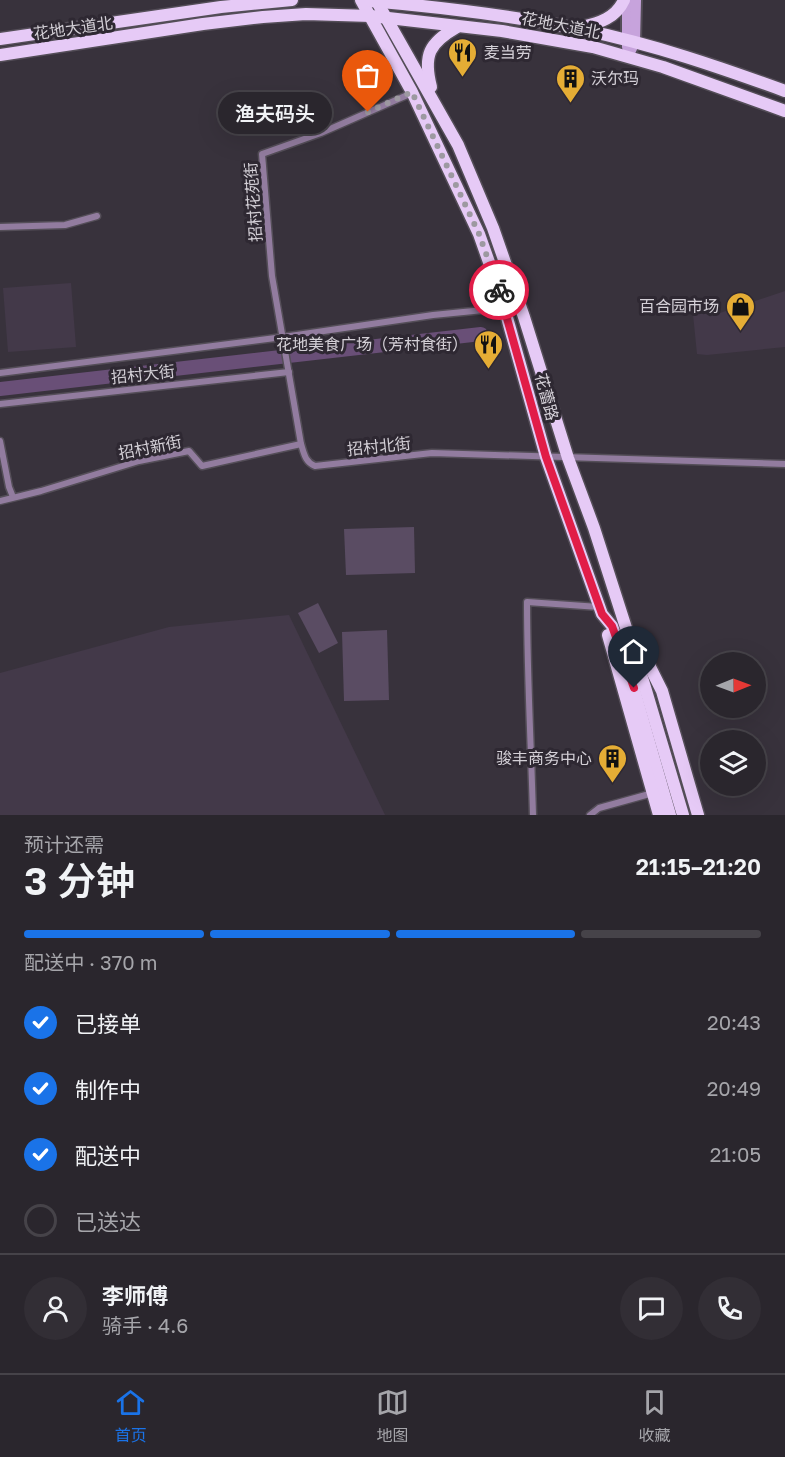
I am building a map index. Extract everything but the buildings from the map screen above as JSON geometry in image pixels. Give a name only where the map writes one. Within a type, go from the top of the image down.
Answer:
[{"type":"main road","name":"花地大道北","points":[[0,39],[221,7],[292,0]]},
{"type":"main road","name":"花地大道北","points":[[361,0],[576,28],[631,41],[785,91]]},
{"type":"main road","name":"花蕾路","points":[[361,0],[412,92],[479,234],[505,308],[546,457],[601,611],[612,626],[630,676],[670,815]]},
{"type":"main road","points":[[576,28],[597,24],[608,18],[620,8],[625,0]]},
{"type":"main road","name":"花蕾路","points":[[376,1],[434,100],[471,174],[493,228],[620,608],[683,815]]},
{"type":"main road","name":"花地大道北","points":[[0,55],[263,17],[333,14],[370,16],[548,39],[628,57],[785,111]]},
{"type":"main road","points":[[434,100],[428,75],[428,60],[432,47],[439,38],[457,27]]},
{"type":"main road","points":[[560,496],[580,490]]},
{"type":"main road","points":[[620,608],[662,692],[698,815]]},
{"type":"main road","points":[[601,611],[659,815]]},
{"type":"street","points":[[625,0],[631,41]]},
{"type":"street","points":[[628,57],[636,0]]},
{"type":"street","name":"招村花苑街","points":[[288,370],[272,276],[262,154],[321,133],[412,92]]},
{"type":"street","points":[[0,227],[65,225],[97,216]]},
{"type":"street","points":[[0,373],[284,340],[433,315],[505,308]]},
{"type":"street","name":"招村北街","points":[[288,370],[301,444],[305,458],[315,466],[432,453],[546,457]]},
{"type":"street","name":"招村大街","points":[[0,404],[288,370]]},
{"type":"street","points":[[0,441],[13,497]]},
{"type":"street","name":"招村新街","points":[[0,501],[139,461],[189,451],[202,466],[301,444]]},
{"type":"street","points":[[546,457],[785,464]]},
{"type":"street","points":[[533,815],[531,734],[527,694],[527,602],[601,611]]},
{"type":"street","points":[[590,815],[599,808],[653,793]]},
{"type":"shaded area","points":[[71,283],[76,347],[8,352],[3,288]]},
{"type":"shaded area","name":"百合园市场","points":[[785,291],[785,347],[697,354],[693,314],[717,314]]},
{"type":"shaded area","points":[[414,527],[415,573],[346,575],[344,529]]},
{"type":"shaded area","points":[[318,603],[338,643],[319,653],[298,613]]},
{"type":"shaded area","points":[[289,615],[385,815],[0,815],[0,673],[169,627]]},
{"type":"shaded area","points":[[387,630],[389,700],[344,701],[342,632]]},
{"type":"waterway","points":[[0,389],[481,334]]},
{"type":"way so far","points":[[368,112],[412,92],[479,234],[499,290]]},
{"type":"place","name":"麦当劳","points":[[463,78]]},
{"type":"place","name":"沃尔玛","points":[[570,104]]},
{"type":"place","name":"渔夫码头","points":[[368,112]]},
{"type":"place","name":"百合园市场","points":[[740,332]]},
{"type":"place","name":"花地美食广场（芳村食街）","points":[[489,370]]},
{"type":"place","name":"骏丰商务中心","points":[[613,784]]},
{"type":"route","points":[[499,290],[546,457],[602,614],[612,626],[634,688]]}]
